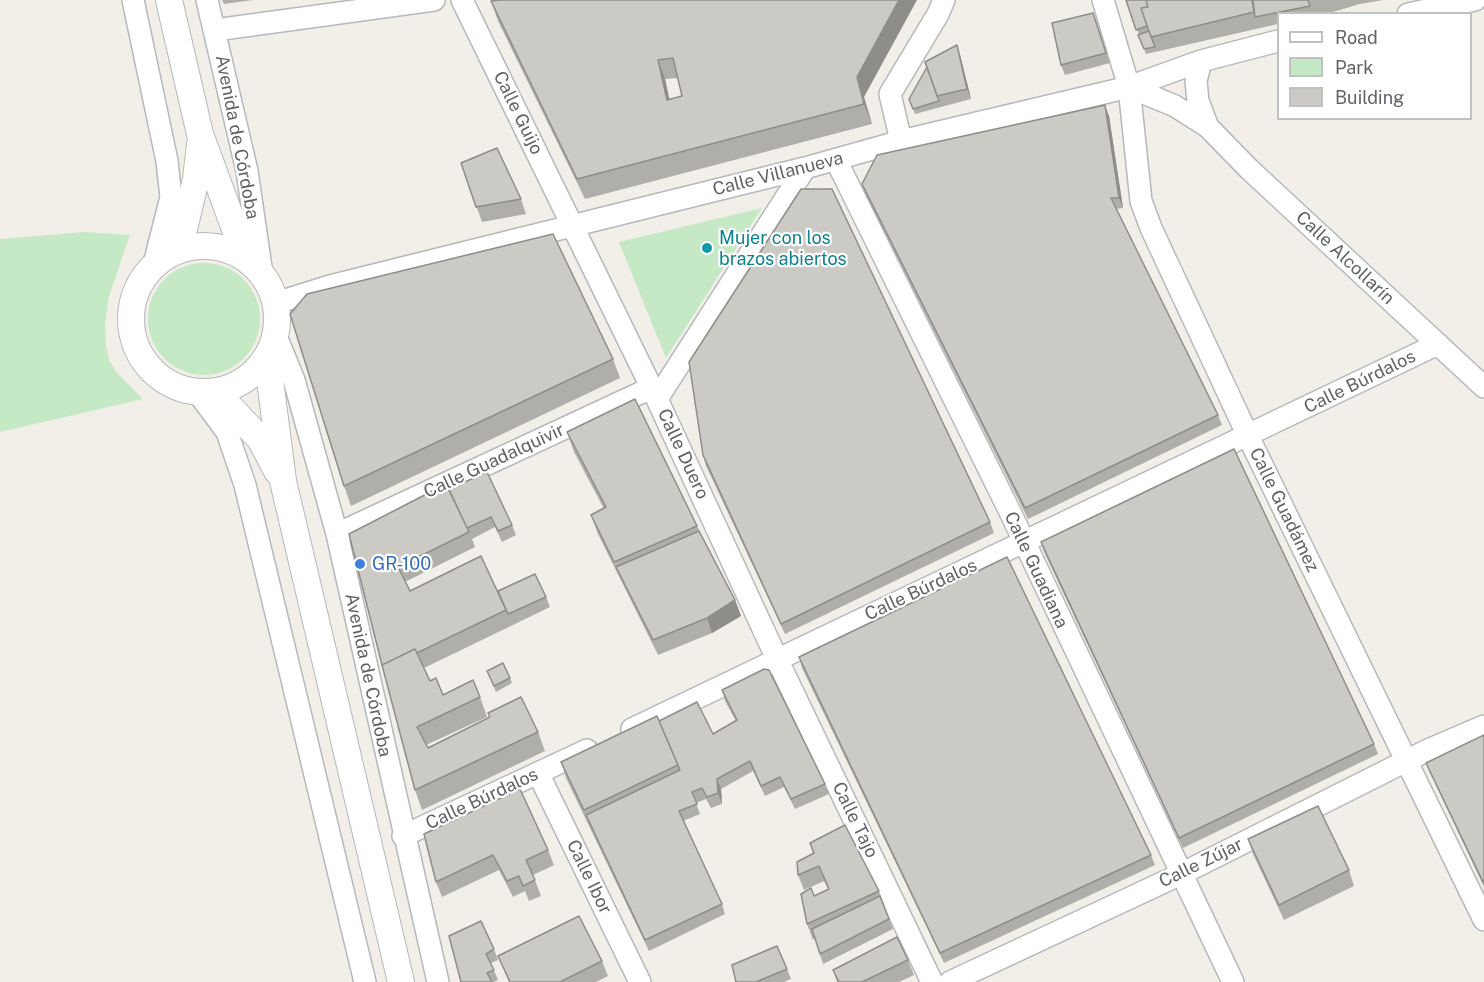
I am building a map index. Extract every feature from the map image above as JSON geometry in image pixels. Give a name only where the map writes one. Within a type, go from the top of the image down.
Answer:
[{"type":"street","points":[[133,0],[167,161],[171,197],[154,264]]},
{"type":"street","name":"Avenida de Córdoba","points":[[169,0],[200,134],[254,266]]},
{"type":"street","name":"Avenida de Córdoba","points":[[207,0],[247,171],[254,266]]},
{"type":"street","points":[[215,30],[434,0]]},
{"type":"street","name":"Calle Guijo","points":[[462,0],[654,393]]},
{"type":"street","points":[[901,141],[890,94],[944,0]]},
{"type":"street","name":"Calle Guadámez","points":[[1103,0],[1129,87],[1141,201],[1151,228],[1248,436],[1484,920]]},
{"type":"street","points":[[1418,12],[1475,0]]},
{"type":"street","name":"Calle Villanueva","points":[[276,303],[330,286],[805,168],[901,141],[1129,87],[1201,61],[1277,41]]},
{"type":"street","name":"Calle Alcollarín","points":[[1201,61],[1196,81],[1198,101],[1208,127]]},
{"type":"street","name":"Calle Alcollarín","points":[[1129,87],[1176,106],[1208,127],[1249,170],[1484,387]]},
{"type":"street","name":"Avenida de Córdoba","points":[[178,250],[196,179],[200,134]]},
{"type":"street","name":"Calle Guadiana","points":[[836,160],[1022,542],[1179,875],[1233,982]]},
{"type":"street","name":"Calle Duero","points":[[777,659],[654,393],[805,168]]},
{"type":"street","points":[[196,246],[214,246],[254,266],[276,303],[271,346],[254,373],[236,385],[207,392],[176,387],[156,375],[141,358],[131,335],[130,311],[134,294],[142,278],[154,264],[178,250],[196,246]]},
{"type":"street","name":"Calle Búrdalos","points":[[403,836],[1438,344]]},
{"type":"street","name":"Avenida de Córdoba","points":[[271,346],[284,481],[401,982]]},
{"type":"street","name":"Avenida de Córdoba","points":[[271,346],[294,380],[337,534],[403,836],[438,982]]},
{"type":"street","points":[[207,392],[227,432],[245,485],[365,982]]},
{"type":"street","name":"Avenida de Córdoba","points":[[207,392],[260,439],[284,481]]},
{"type":"street","name":"Calle Guadalquivir","points":[[337,534],[654,393]]},
{"type":"street","name":"Calle Tajo","points":[[777,659],[932,982]]},
{"type":"street","name":"Calle Zújar","points":[[950,982],[1179,875],[1406,761],[1484,726]]},
{"type":"street","name":"Calle Ibor","points":[[538,772],[640,982]]},
{"type":"green space","points":[[762,208],[666,358],[619,242]]},
{"type":"green space","points":[[85,232],[130,235],[109,296],[105,324],[106,347],[110,362],[117,373],[143,399],[0,432],[0,239]]},
{"type":"green space","points":[[204,263],[225,268],[243,280],[255,298],[260,319],[255,340],[243,358],[225,370],[204,375],[183,370],[165,358],[153,340],[148,319],[153,298],[165,280],[183,268]]},
{"type":"building","points":[[899,0],[857,77],[864,104],[577,179],[491,1]],"holes":[[[673,58],[682,96],[667,100],[658,60]]]},
{"type":"building","points":[[1126,0],[1146,0],[1148,7],[1141,8],[1147,26],[1136,30]]},
{"type":"building","points":[[1146,0],[1252,0],[1254,12],[1151,37],[1141,8],[1148,7]]},
{"type":"building","points":[[1253,0],[1308,0],[1310,6],[1277,12],[1255,17]]},
{"type":"building","points":[[1093,13],[1106,53],[1061,65],[1052,23]]},
{"type":"building","points":[[1149,31],[1155,47],[1144,49],[1138,35]]},
{"type":"building","points":[[957,45],[967,89],[937,96],[925,62]]},
{"type":"building","points":[[927,67],[939,101],[913,109],[909,99]]},
{"type":"building","points":[[1105,105],[1119,198],[1111,198],[1218,415],[1025,508],[862,184],[877,155]]},
{"type":"building","points":[[497,148],[521,199],[476,207],[461,163]]},
{"type":"building","points":[[801,189],[832,189],[990,522],[781,624],[703,455],[689,362]]},
{"type":"building","points":[[553,234],[613,359],[344,486],[290,314],[307,294]]},
{"type":"building","points":[[635,399],[697,526],[614,562],[591,515],[606,507],[567,432]]},
{"type":"building","points":[[1234,449],[1374,744],[1179,838],[1041,542]]},
{"type":"building","points":[[487,472],[512,525],[498,531],[491,517],[467,528],[449,489]]},
{"type":"building","points":[[446,484],[469,532],[398,567],[410,591],[481,556],[506,610],[417,653],[415,649],[382,665],[349,534]]},
{"type":"building","points":[[699,531],[735,600],[707,618],[653,640],[616,567]]},
{"type":"building","points":[[1007,557],[1151,855],[940,953],[799,657]]},
{"type":"building","points":[[535,574],[546,597],[508,614],[498,591]]},
{"type":"building","points":[[415,649],[430,681],[436,678],[443,695],[473,680],[480,697],[417,727],[428,748],[490,717],[488,713],[521,697],[538,732],[415,790],[382,665]]},
{"type":"building","points":[[503,663],[510,678],[494,686],[487,671]]},
{"type":"building","points":[[764,669],[769,670],[825,784],[791,799],[780,777],[761,786],[750,761],[717,779],[718,793],[707,797],[702,788],[692,792],[697,804],[679,811],[722,904],[645,940],[586,815],[680,770],[659,721],[697,702],[713,734],[737,720],[722,690]]},
{"type":"building","points":[[657,716],[678,765],[584,810],[561,762]]},
{"type":"building","points":[[1484,735],[1484,884],[1426,763]]},
{"type":"building","points":[[520,789],[548,850],[526,860],[535,880],[523,886],[519,876],[507,881],[493,855],[436,882],[424,834]]},
{"type":"building","points":[[1318,806],[1349,870],[1279,905],[1248,839]]},
{"type":"building","points":[[845,825],[879,891],[807,924],[801,894],[811,888],[814,896],[829,889],[819,866],[798,875],[797,862],[814,853],[810,843]]},
{"type":"building","points":[[880,896],[889,919],[820,954],[812,929]]},
{"type":"building","points":[[579,916],[602,961],[560,982],[510,982],[498,956]]},
{"type":"building","points":[[481,921],[494,949],[486,954],[494,970],[487,973],[492,982],[461,982],[449,936]]},
{"type":"building","points":[[897,937],[908,960],[862,982],[839,982],[833,970]]},
{"type":"building","points":[[777,946],[787,969],[756,982],[736,982],[732,965]]},
{"type":"place","name":"Mujer con los brazos abiertos","points":[[707,248]]},
{"type":"place","name":"GR-100","points":[[360,564]]}]
